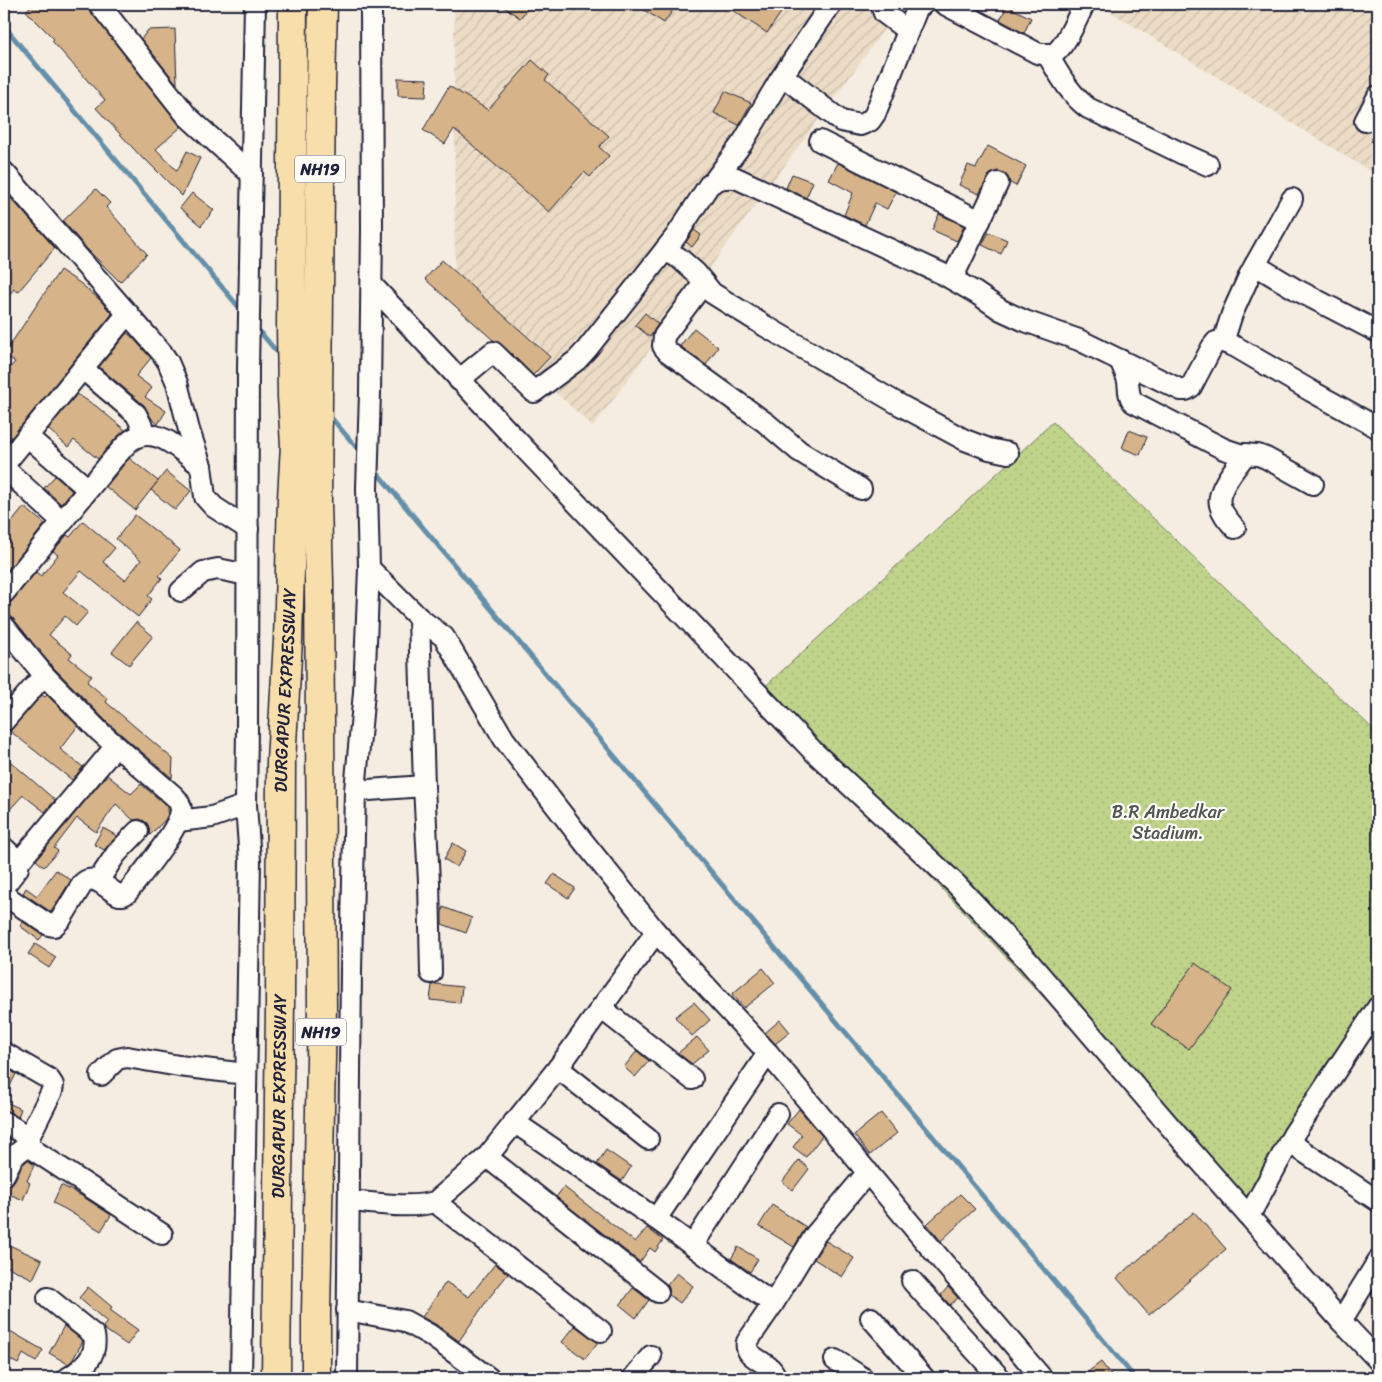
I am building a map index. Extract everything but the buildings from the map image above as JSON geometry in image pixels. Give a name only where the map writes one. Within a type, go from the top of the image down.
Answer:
[{"type":"highway","name":"DURGAPUR EXPRESSWAY","points":[[276,1378],[281,761],[288,640],[295,445],[291,326],[293,4]]},
{"type":"highway","name":"DURGAPUR EXPRESSWAY","points":[[316,1378],[322,1009],[320,619],[317,502],[323,4]]},
{"type":"street","points":[[98,4],[187,116],[252,175]]},
{"type":"street","points":[[241,1378],[250,861],[246,805],[248,368],[255,4]]},
{"type":"street","points":[[347,1378],[351,970],[355,791],[364,692],[369,568],[367,488],[372,285],[371,4]]},
{"type":"street","points":[[459,380],[493,352],[534,392],[577,360],[676,236],[709,185],[743,142],[783,76],[831,4]]},
{"type":"street","points":[[881,4],[884,12],[908,31]]},
{"type":"street","points":[[783,76],[841,121],[860,125],[870,121],[875,114],[917,9],[923,4]]},
{"type":"street","points":[[944,4],[1038,53],[1047,54],[1054,54],[1062,46],[1084,4]]},
{"type":"street","points":[[1047,54],[1079,102],[1208,165]]},
{"type":"street","points":[[1364,121],[1378,96]]},
{"type":"street","points":[[820,141],[980,221]]},
{"type":"street","points":[[4,172],[162,353],[177,383],[189,430],[201,466],[203,492],[214,507],[248,529]]},
{"type":"street","points":[[714,181],[724,177],[736,178],[952,279],[1001,310],[1025,321],[1079,340],[1181,390],[1191,387],[1212,347],[1216,342],[1223,342],[1378,428]]},
{"type":"street","points":[[952,279],[998,183]]},
{"type":"street","points":[[1223,342],[1232,314],[1250,274],[1292,199]]},
{"type":"street","points":[[665,250],[679,258],[696,273],[712,293],[900,405],[965,440],[989,449],[1008,453]]},
{"type":"street","points":[[1255,265],[1297,290],[1378,332]]},
{"type":"street","points":[[704,283],[664,336],[663,346],[668,352],[766,423],[799,450],[860,489]]},
{"type":"street","points":[[372,285],[459,380],[472,391],[503,426],[813,751],[956,884],[1029,962],[1179,1137],[1341,1321],[1378,1360]]},
{"type":"street","points":[[63,522],[4,466],[128,313]]},
{"type":"street","points":[[1120,360],[1133,402],[1224,449],[1239,454],[1258,455],[1266,458],[1312,484]]},
{"type":"street","points":[[83,369],[136,414],[140,419],[145,435]]},
{"type":"street","points":[[4,594],[88,489],[134,438],[153,435],[163,438],[201,466]]},
{"type":"street","points":[[27,436],[88,489]]},
{"type":"street","points":[[1235,528],[1221,509],[1219,503],[1220,495],[1230,476],[1246,454]]},
{"type":"street","points":[[369,568],[419,618],[444,637],[504,739],[656,932],[768,1053],[1042,1378]]},
{"type":"street","points":[[181,592],[203,572],[218,569],[247,575]]},
{"type":"street","points":[[419,618],[431,973]]},
{"type":"street","points":[[4,626],[44,675],[100,732],[177,799],[181,809],[175,827],[127,893],[119,895],[98,881],[86,880],[82,883],[54,926],[48,925],[4,895]]},
{"type":"street","points":[[4,721],[44,675]]},
{"type":"street","points":[[4,886],[18,868],[19,862],[116,746]]},
{"type":"street","points":[[355,791],[424,786]]},
{"type":"street","points":[[178,821],[212,817],[246,805]]},
{"type":"street","points":[[98,881],[116,854],[138,831]]},
{"type":"street","points":[[4,848],[19,862]]},
{"type":"street","points":[[349,1201],[410,1205],[424,1205],[435,1202],[487,1156],[558,1068],[656,932]]},
{"type":"street","points":[[601,1008],[692,1078]]},
{"type":"street","points":[[1249,1216],[1289,1142],[1378,1008]]},
{"type":"street","points":[[4,1053],[49,1079],[53,1084],[52,1091],[29,1140],[13,1157],[4,1175]]},
{"type":"street","points":[[656,1219],[768,1053]]},
{"type":"street","points":[[101,1075],[117,1059],[127,1057],[179,1066],[246,1074]]},
{"type":"street","points":[[558,1068],[648,1138]]},
{"type":"street","points":[[693,1246],[778,1114]]},
{"type":"street","points":[[4,1122],[29,1140],[35,1151],[162,1234]]},
{"type":"street","points":[[514,1122],[656,1219],[773,1304]]},
{"type":"street","points":[[1289,1142],[1378,1201]]},
{"type":"street","points":[[487,1156],[658,1292]]},
{"type":"street","points":[[776,1378],[772,1369],[748,1352],[747,1342],[773,1304],[815,1235],[868,1172]]},
{"type":"street","points":[[435,1202],[602,1330]]},
{"type":"street","points":[[1341,1321],[1378,1262]]},
{"type":"street","points":[[912,1281],[1000,1378]]},
{"type":"street","points":[[48,1298],[94,1335],[96,1345],[93,1354],[80,1371],[68,1378]]},
{"type":"street","points":[[347,1310],[405,1321],[430,1335],[489,1378]]},
{"type":"street","points":[[871,1318],[924,1378]]},
{"type":"street","points":[[633,1378],[651,1356]]},
{"type":"street","points":[[835,1360],[863,1378]]},
{"type":"shaded area","points":[[454,4],[903,4],[593,427],[455,299]]},
{"type":"shaded area","points":[[1098,4],[1378,4],[1378,176]]},
{"type":"green space","name":"B.R Ambedkar Stadium.","points":[[1053,422],[1378,734],[1378,1015],[1249,1216],[758,693]]},
{"type":"waterway","points":[[4,26],[242,311]]},
{"type":"waterway","points":[[256,327],[281,357]]},
{"type":"waterway","points":[[328,414],[363,455]]},
{"type":"waterway","points":[[374,469],[1135,1378]]}]
